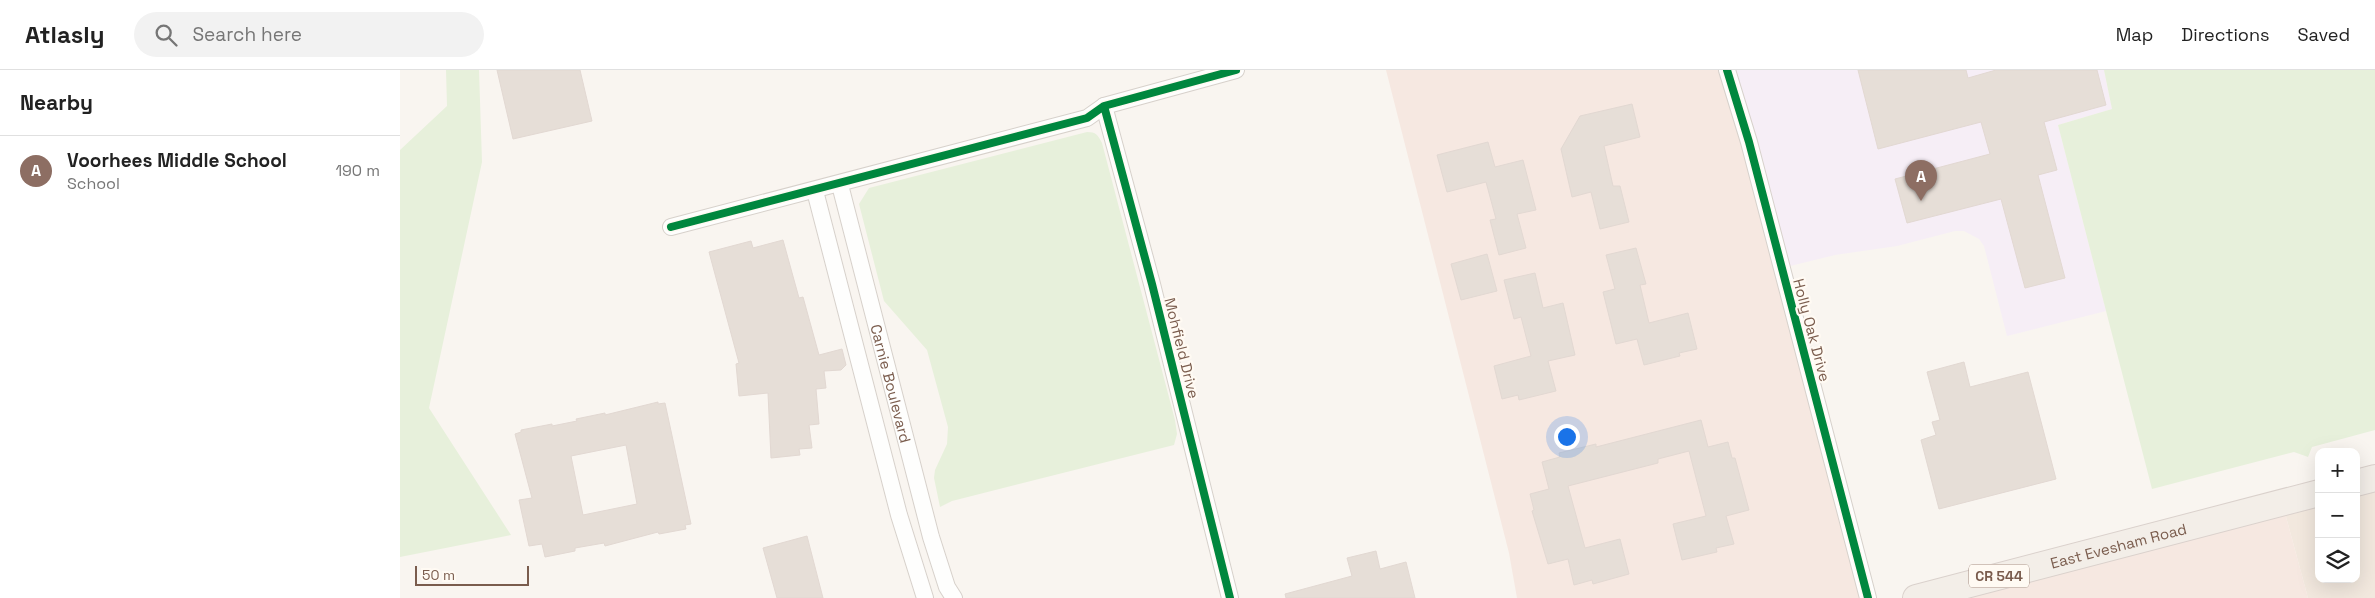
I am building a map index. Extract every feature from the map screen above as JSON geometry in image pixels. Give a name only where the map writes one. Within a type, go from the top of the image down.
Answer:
[{"type":"main road","points":[[2360,482],[2375,478]]},
{"type":"main road","name":"East Evesham Road","points":[[1916,598],[2315,494]]},
{"type":"street","points":[[671,227],[840,185],[1087,118],[1104,106],[1236,70]]},
{"type":"street","name":"Holly Oak Drive","points":[[1727,70],[1749,142],[1868,598]]},
{"type":"street","name":"Mohfield Drive","points":[[1104,106],[1152,284],[1230,598]]},
{"type":"street","name":"Carnie Boulevard","points":[[840,185],[871,312],[931,537],[947,587],[954,598]]},
{"type":"street","name":"Carnie Boulevard","points":[[815,191],[884,460],[925,598]]},
{"type":"street","name":"Carnie Boulevard","points":[[848,319],[871,312]]},
{"type":"street","name":"Carnie Boulevard","points":[[884,460],[910,454]]},
{"type":"shaded area","points":[[1386,70],[1727,70],[1868,598],[1517,598],[1509,553]]},
{"type":"shaded area","points":[[1727,70],[2104,70],[2112,109],[2058,125],[2106,311],[2007,336],[1984,246],[1979,239],[1964,231],[1955,231],[1897,246],[1835,255],[1782,268]]},
{"type":"shaded area","points":[[2375,478],[2375,598],[2308,598],[2282,502],[2315,494],[2315,583],[2360,583],[2360,482]]},
{"type":"shaded area","points":[[2282,502],[2308,598],[1916,598]]},
{"type":"green space","points":[[446,70],[479,70],[482,162],[429,408],[511,535],[400,557],[400,150],[447,106]]},
{"type":"green space","points":[[2104,70],[2375,70],[2375,430],[2312,447],[2308,457],[2294,452],[2152,489],[2058,125],[2112,109]]},
{"type":"green space","points":[[1087,132],[1096,134],[1102,143],[1175,420],[1177,434],[1174,445],[952,501],[940,507],[934,478],[935,470],[947,444],[948,427],[927,350],[884,301],[859,204],[869,188]]},
{"type":"building","points":[[497,70],[580,70],[592,121],[513,139]]},
{"type":"building","points":[[1858,70],[1966,70],[1968,78],[1996,70],[2097,70],[2106,105],[2044,122],[2057,170],[2038,175],[2065,278],[2025,288],[2001,199],[1907,223],[1895,179],[1990,154],[1981,122],[1878,149]]},
{"type":"building","points":[[1632,104],[1640,137],[1604,146],[1613,186],[1620,186],[1629,222],[1600,229],[1591,192],[1572,197],[1561,149],[1580,116]]},
{"type":"building","points":[[1488,142],[1495,167],[1523,160],[1536,210],[1517,214],[1526,248],[1499,255],[1490,220],[1496,219],[1486,182],[1447,192],[1437,155]]},
{"type":"building","points":[[783,240],[799,298],[803,297],[819,355],[842,349],[846,365],[841,370],[824,371],[826,388],[816,389],[819,424],[809,425],[812,448],[799,449],[800,455],[771,458],[768,393],[739,396],[736,364],[739,363],[709,252],[751,241],[753,248]]},
{"type":"building","points":[[1636,248],[1646,284],[1640,285],[1649,323],[1688,313],[1697,349],[1679,353],[1680,356],[1644,365],[1637,339],[1616,344],[1603,292],[1615,289],[1606,255]]},
{"type":"building","points":[[1487,254],[1497,291],[1461,300],[1451,264]]},
{"type":"building","points":[[1535,273],[1543,308],[1563,303],[1575,355],[1548,361],[1556,391],[1519,400],[1518,395],[1502,399],[1494,366],[1531,356],[1521,317],[1514,319],[1504,280]]},
{"type":"building","points":[[1964,362],[1970,387],[2028,372],[2056,479],[1939,509],[1921,440],[1936,435],[1932,422],[1940,420],[1927,372]]},
{"type":"building","points":[[658,402],[658,404],[665,403],[691,524],[685,525],[686,529],[659,534],[658,532],[605,546],[604,543],[575,548],[575,551],[545,557],[542,544],[529,546],[519,500],[532,498],[515,434],[521,432],[521,430],[577,421],[576,419],[605,413],[605,415]],"holes":[[[626,445],[637,504],[583,515],[571,456]]]},
{"type":"building","points":[[1701,420],[1708,447],[1728,442],[1732,458],[1735,458],[1749,510],[1726,516],[1734,544],[1716,548],[1717,552],[1682,560],[1673,524],[1706,516],[1689,451],[1658,459],[1658,463],[1568,486],[1585,548],[1620,539],[1629,574],[1593,584],[1592,580],[1574,585],[1568,559],[1548,564],[1532,511],[1534,510],[1530,494],[1549,489],[1542,462],[1560,457],[1559,453],[1596,444],[1596,447]]},
{"type":"building","points":[[807,536],[823,598],[777,598],[763,548]]},
{"type":"building","points":[[1376,551],[1380,569],[1406,562],[1415,598],[1286,598],[1285,594],[1352,576],[1347,558]]},
{"type":"cycle path","points":[[671,227],[1087,118],[1104,106],[1236,70]]},
{"type":"cycle path","points":[[1727,70],[1749,142],[1868,598]]},
{"type":"cycle path","points":[[1104,106],[1152,284],[1230,598]]},
{"type":"place","name":"Voorhees Middle School","points":[[1921,201]]}]
